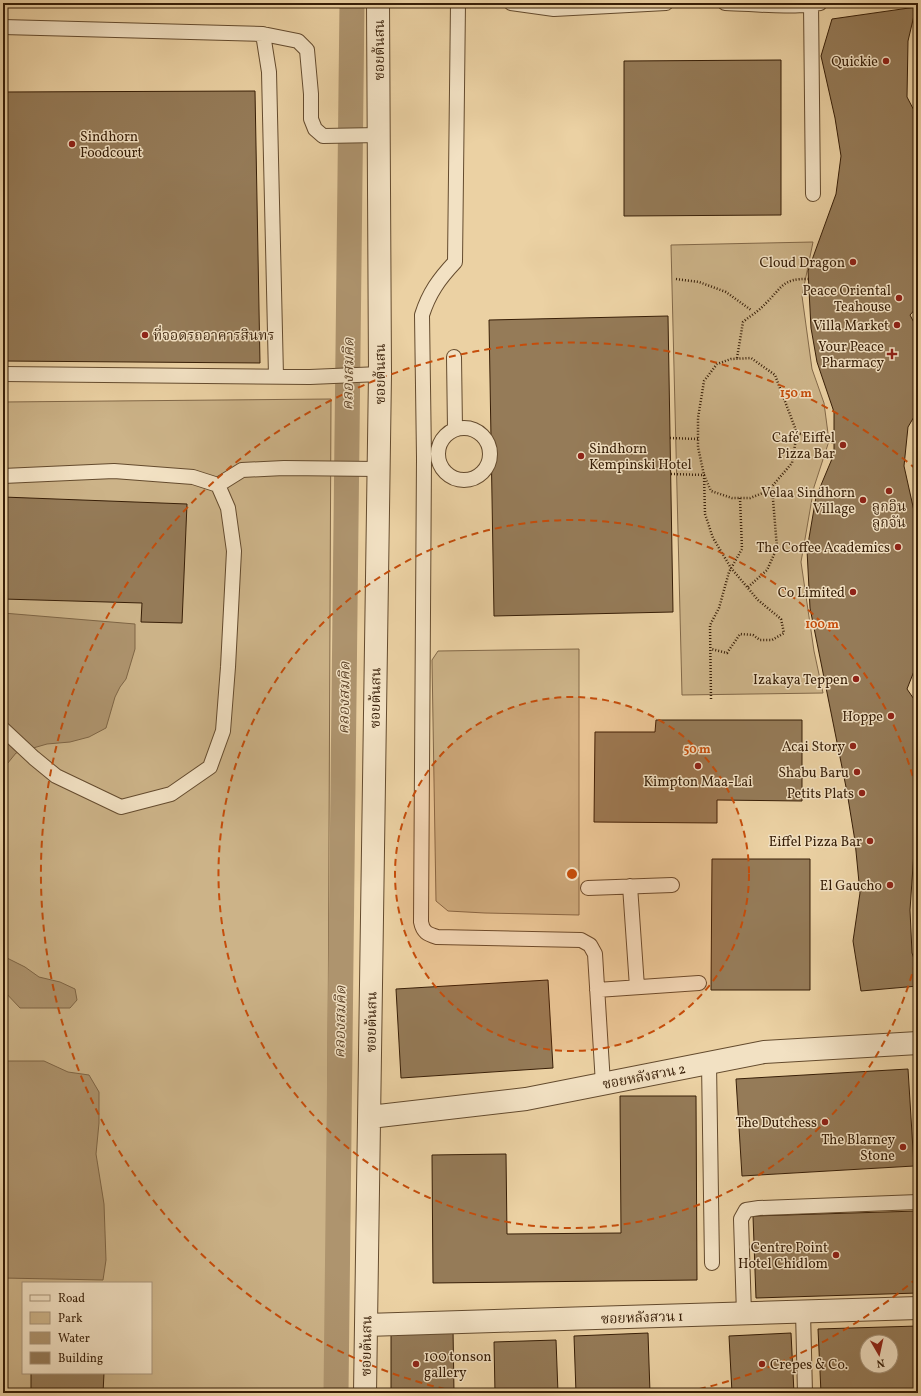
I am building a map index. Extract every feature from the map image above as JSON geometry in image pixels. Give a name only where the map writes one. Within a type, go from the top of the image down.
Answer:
[{"type":"street","name":"ซอยต้นสน","points":[[365,1393],[370,1116],[377,469],[380,374],[369,135],[378,3]]},
{"type":"street","name":"ซอยหลังสวน 2","points":[[370,1116],[526,1099],[764,1052],[918,1042]]},
{"type":"street","name":"ซอยหลังสวน 1","points":[[366,1325],[918,1308]]},
{"type":"lane","points":[[458,3],[455,262],[433,289],[426,301],[422,316],[424,458],[421,913],[423,929],[428,934],[437,937],[581,940],[590,945],[595,954],[603,1084]]},
{"type":"lane","points":[[511,3],[554,9],[666,3]]},
{"type":"lane","points":[[725,3],[768,5],[816,4],[813,194]]},
{"type":"lane","points":[[3,27],[263,34],[298,41],[307,50],[310,119],[315,129],[323,136],[369,135]]},
{"type":"lane","points":[[263,34],[270,72],[276,376]]},
{"type":"lane","points":[[454,357],[455,429]]},
{"type":"lane","points":[[3,374],[276,376],[380,374]]},
{"type":"lane","points":[[455,429],[472,429],[480,432],[490,446],[491,455],[489,464],[485,471],[478,477],[470,480],[453,478],[445,473],[440,466],[438,449],[441,440],[455,429]]},
{"type":"lane","points":[[424,458],[438,458]]},
{"type":"lane","points":[[3,476],[114,471],[193,477],[218,484],[242,470],[319,468],[377,469]]},
{"type":"lane","points":[[3,729],[56,776],[121,807],[171,794],[210,767],[223,731],[234,551],[228,508],[218,484]]},
{"type":"lane","points":[[588,888],[672,885]]},
{"type":"lane","points":[[630,886],[636,987]]},
{"type":"lane","points":[[597,990],[699,983]]},
{"type":"lane","points":[[709,1063],[712,1262]]},
{"type":"lane","points":[[744,1314],[741,1219],[746,1210],[760,1208],[918,1202]]},
{"type":"lane","points":[[804,1312],[805,1393]]},
{"type":"path","points":[[737,358],[743,322],[765,304],[783,284],[797,278],[808,279]]},
{"type":"path","points":[[676,279],[699,282],[726,292],[752,310]]},
{"type":"path","points":[[704,475],[711,491],[732,498],[750,498],[768,491],[792,463],[797,433],[775,375],[750,358],[731,358],[717,364],[704,381],[698,418],[698,447],[704,475],[706,514],[713,538],[732,568],[758,600],[781,619],[784,632],[772,640],[760,640],[752,635],[740,634],[727,653],[711,649]]},
{"type":"path","points":[[797,433],[834,443]]},
{"type":"path","points":[[670,438],[698,439]]},
{"type":"path","points":[[671,474],[704,475]]},
{"type":"path","points":[[748,588],[768,570],[777,548],[772,486]]},
{"type":"path","points":[[711,699],[710,625],[719,608],[732,568],[742,549],[740,498]]},
{"type":"green space","points":[[813,242],[802,296],[812,369],[824,403],[829,441],[814,487],[801,562],[814,651],[823,693],[682,695],[671,245]]},
{"type":"green space","points":[[331,399],[328,1066],[329,1393],[3,1393],[3,402]]},
{"type":"green space","points":[[579,649],[579,915],[448,911],[436,901],[432,660],[438,651]]},
{"type":"water","points":[[3,613],[135,624],[135,649],[126,679],[115,697],[106,728],[89,737],[70,742],[47,744],[16,753],[3,769]]},
{"type":"water","points":[[3,956],[25,967],[39,977],[60,982],[75,989],[77,1000],[70,1008],[20,1008],[3,990]]},
{"type":"water","points":[[3,1061],[44,1061],[68,1072],[89,1075],[99,1092],[99,1123],[96,1154],[104,1204],[106,1260],[103,1280],[3,1278]]},
{"type":"building","name":"Velaa Sindhorn Village","points":[[916,7],[908,41],[907,97],[918,118],[918,231],[915,237],[918,244],[918,306],[910,315],[918,330],[918,410],[908,427],[904,466],[918,529],[918,661],[907,689],[918,705],[918,803],[910,910],[912,953],[918,970],[918,986],[861,991],[853,941],[860,893],[855,841],[847,792],[810,608],[807,550],[816,497],[834,454],[834,412],[817,362],[811,328],[808,271],[836,194],[841,156],[835,118],[821,56],[832,19]]},
{"type":"building","points":[[781,60],[781,215],[624,216],[624,61]]},
{"type":"building","points":[[255,91],[260,363],[3,361],[3,92]]},
{"type":"building","name":"Sindhorn Kempinski Hotel","points":[[668,316],[673,612],[494,616],[489,320]]},
{"type":"building","points":[[3,497],[187,504],[182,623],[141,622],[142,603],[3,599]]},
{"type":"building","name":"Kimpton Maa-Lai","points":[[656,720],[802,720],[802,801],[717,800],[717,823],[594,822],[595,732],[655,732]]},
{"type":"building","points":[[712,859],[810,859],[810,990],[711,990]]},
{"type":"building","points":[[548,980],[553,1068],[401,1078],[396,989]]},
{"type":"building","name":"The Dutchess","points":[[908,1069],[914,1166],[742,1176],[736,1079]]},
{"type":"building","points":[[620,1096],[696,1096],[697,1280],[433,1283],[432,1155],[506,1154],[507,1234],[621,1233]]},
{"type":"building","name":"Centre Point Hotel Chidlom","points":[[918,1211],[918,1293],[756,1298],[753,1216]]},
{"type":"building","points":[[918,1326],[918,1393],[821,1393],[818,1329]]},
{"type":"building","points":[[391,1329],[453,1329],[454,1393],[391,1393]]},
{"type":"building","points":[[648,1333],[650,1393],[576,1393],[574,1336]]},
{"type":"building","name":"Crepes & Co.","points":[[791,1333],[794,1393],[732,1393],[729,1336]]},
{"type":"building","points":[[556,1340],[558,1393],[495,1393],[494,1342]]},
{"type":"building","points":[[31,1374],[104,1374],[103,1393],[31,1393]]},
{"type":"waterway","name":"คลองสมคิด","points":[[336,1393],[352,3]]},
{"type":"place","name":"Quickie","points":[[886,61]]},
{"type":"place","name":"Sindhorn Foodcourt","points":[[72,144]]},
{"type":"place","name":"Cloud Dragon","points":[[853,262]]},
{"type":"place","name":"Peace Oriental Teahouse","points":[[899,298]]},
{"type":"place","name":"Villa Market","points":[[897,325]]},
{"type":"place","name":"ที่จอดรถอาคารสินทร","points":[[145,335]]},
{"type":"place","name":"Your Peace Pharmacy","points":[[892,354]]},
{"type":"place","name":"Café Eiffel Pizza Bar","points":[[843,445]]},
{"type":"place","name":"Sindhorn Kempinski Hotel","points":[[581,456]]},
{"type":"place","name":"ลูกอิน ลูกจัน","points":[[889,491]]},
{"type":"place","name":"Velaa Sindhorn Village","points":[[863,500]]},
{"type":"place","name":"The Coffee Academics","points":[[898,547]]},
{"type":"place","name":"Co Limited","points":[[853,592]]},
{"type":"place","name":"Izakaya Teppen","points":[[856,679]]},
{"type":"place","name":"Hoppe","points":[[891,716]]},
{"type":"place","name":"Acai Story","points":[[853,746]]},
{"type":"place","name":"Kimpton Maa-Lai","points":[[698,766]]},
{"type":"place","name":"Shabu Baru","points":[[857,772]]},
{"type":"place","name":"Petits Plats","points":[[862,793]]},
{"type":"place","name":"Eiffel Pizza Bar","points":[[870,841]]},
{"type":"place","name":"El Gaucho","points":[[890,885]]},
{"type":"place","name":"The Dutchess","points":[[825,1122]]},
{"type":"place","name":"The Blarney Stone","points":[[903,1147]]},
{"type":"place","name":"Centre Point Hotel Chidlom","points":[[836,1255]]},
{"type":"place","name":"100 tonson gallery","points":[[416,1364]]},
{"type":"place","name":"Crepes & Co.","points":[[762,1364]]}]
